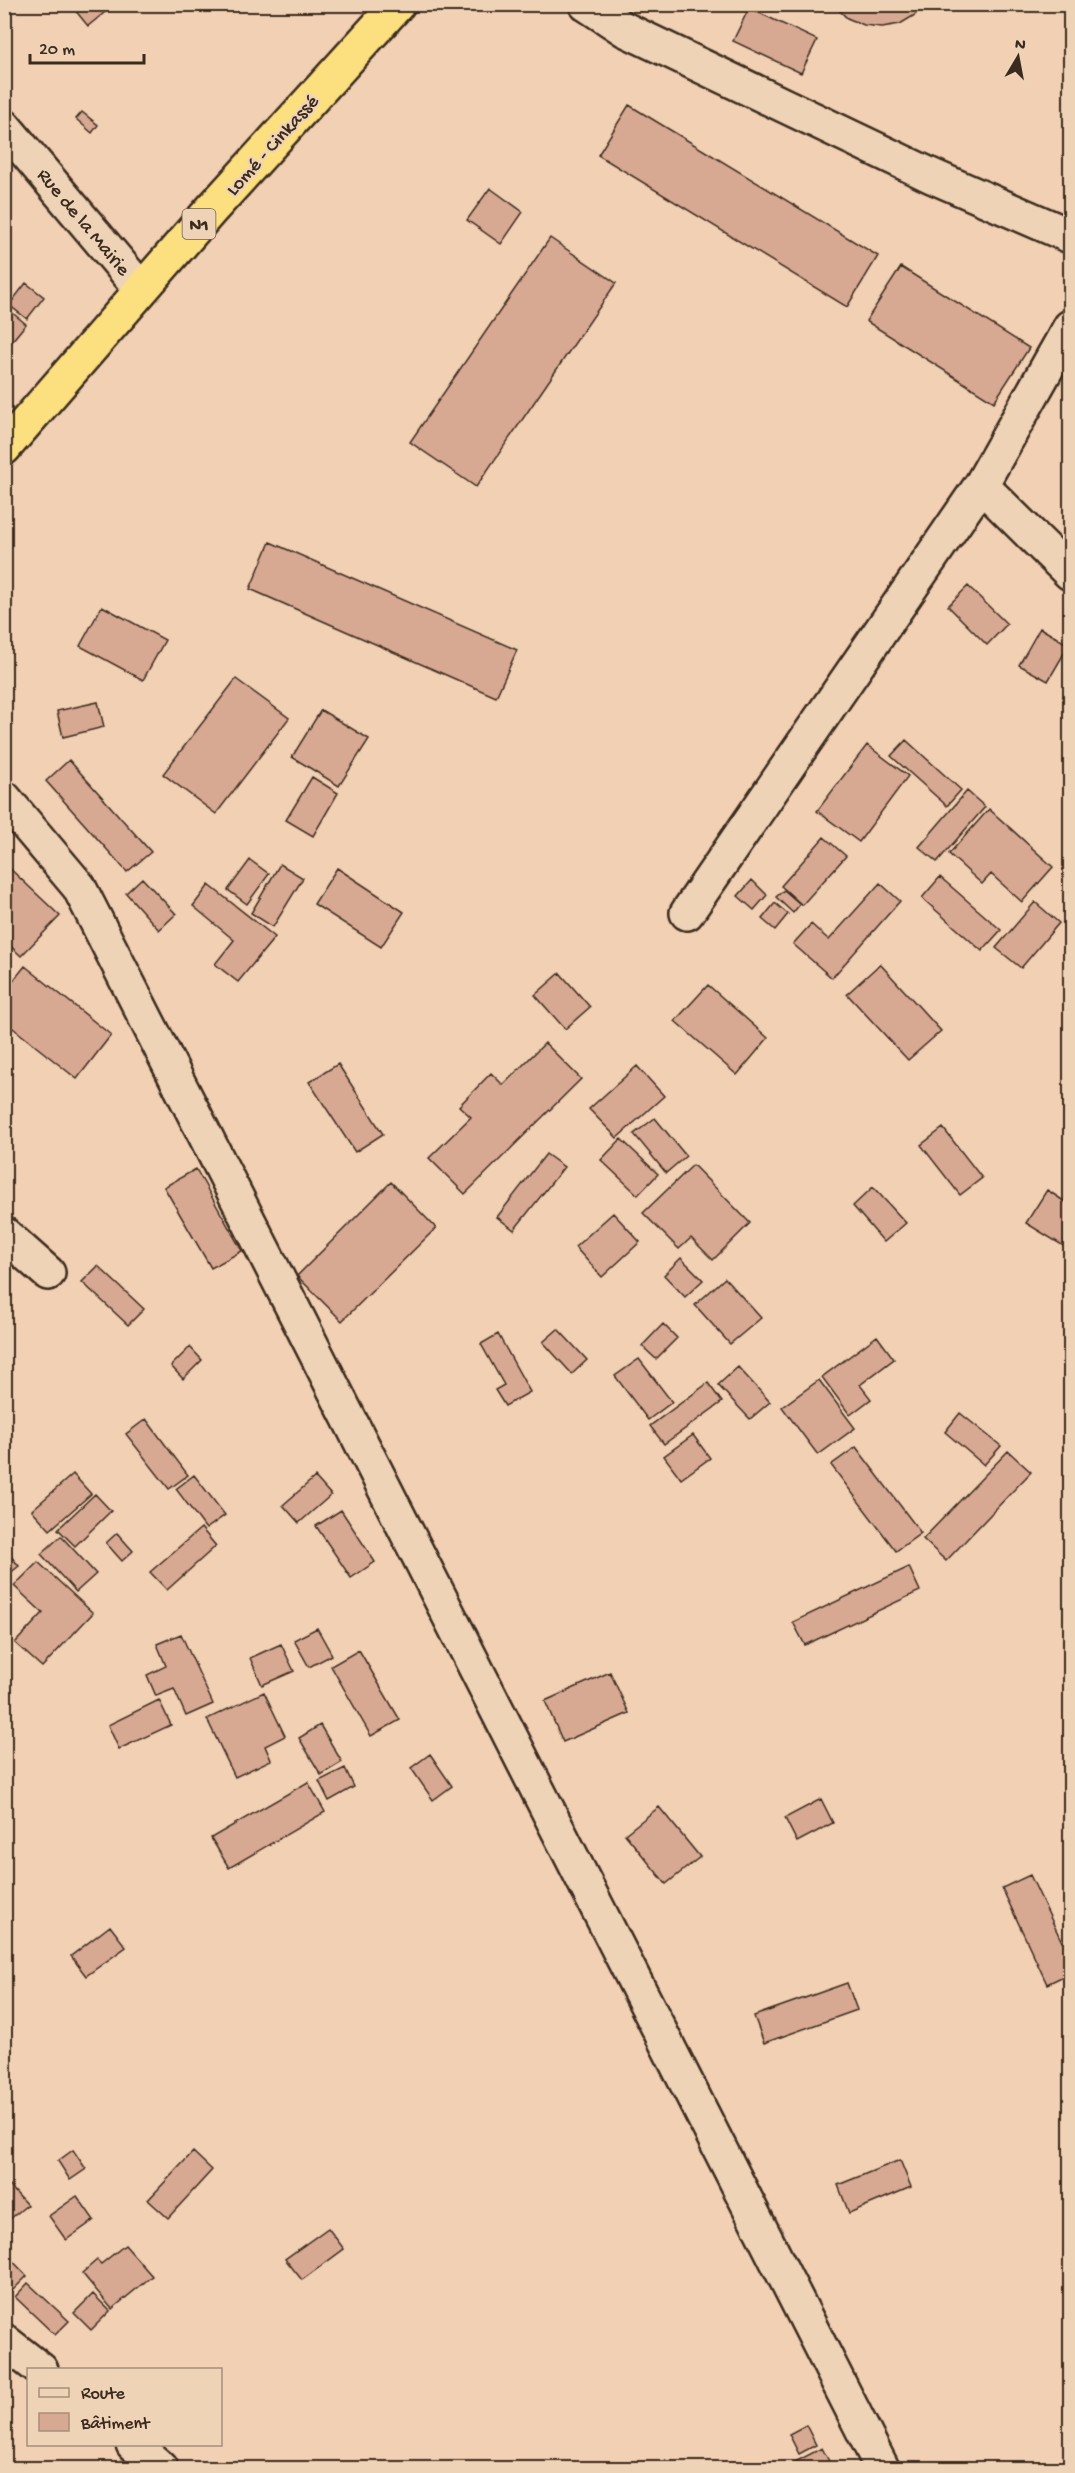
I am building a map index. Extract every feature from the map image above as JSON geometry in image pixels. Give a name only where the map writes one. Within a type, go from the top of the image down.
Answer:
[{"type":"highway","name":"Lomé - Cinkassé","points":[[4,448],[141,289],[398,4]]},
{"type":"street","points":[[586,4],[624,29],[932,176],[1071,236]]},
{"type":"street","name":"Rue de la Mairie","points":[[4,126],[141,289]]},
{"type":"street","points":[[687,913],[981,485],[1071,327]]},
{"type":"street","points":[[981,485],[1071,573]]},
{"type":"street","points":[[4,798],[79,886],[882,2469]]},
{"type":"street","points":[[4,1234],[48,1273]]},
{"type":"street","points":[[4,2341],[38,2368]]},
{"type":"street","points":[[134,2446],[161,2469]]},
{"type":"building","points":[[70,4],[115,4],[88,26]]},
{"type":"building","points":[[833,4],[924,4],[915,15],[900,24],[882,27],[864,25],[847,18]]},
{"type":"building","points":[[749,8],[817,40],[801,73],[733,41]]},
{"type":"building","points":[[629,105],[878,256],[847,307],[598,155]]},
{"type":"building","points":[[82,112],[98,125],[92,133],[76,119]]},
{"type":"building","points":[[490,188],[523,212],[501,244],[467,220]]},
{"type":"building","points":[[550,238],[616,283],[476,487],[410,442]]},
{"type":"building","points":[[901,267],[1029,348],[994,402],[866,321]]},
{"type":"building","points":[[26,283],[44,297],[27,319],[9,305]]},
{"type":"building","points":[[4,306],[26,324],[7,347],[4,345]]},
{"type":"building","points":[[270,542],[517,650],[496,697],[250,589]]},
{"type":"building","points":[[968,586],[1007,624],[987,645],[948,606]]},
{"type":"building","points":[[102,606],[165,640],[143,680],[80,646]]},
{"type":"building","points":[[1040,628],[1069,645],[1048,681],[1019,665]]},
{"type":"building","points":[[236,679],[289,718],[216,814],[163,774]]},
{"type":"building","points":[[98,702],[104,727],[63,737],[57,711]]},
{"type":"building","points":[[321,710],[369,739],[339,786],[292,757]]},
{"type":"building","points":[[906,740],[961,790],[947,806],[891,756]]},
{"type":"building","points":[[867,745],[908,776],[859,842],[817,811]]},
{"type":"building","points":[[69,760],[151,852],[127,872],[46,781]]},
{"type":"building","points":[[312,777],[338,793],[313,836],[286,820]]},
{"type":"building","points":[[967,791],[985,807],[937,862],[919,847]]},
{"type":"building","points":[[989,809],[1053,867],[1022,902],[991,874],[982,884],[949,854]]},
{"type":"building","points":[[824,837],[846,856],[802,905],[781,886]]},
{"type":"building","points":[[250,860],[269,874],[247,904],[228,890]]},
{"type":"building","points":[[4,863],[60,916],[21,956],[4,940]]},
{"type":"building","points":[[280,864],[303,878],[273,927],[251,913]]},
{"type":"building","points":[[337,868],[404,912],[381,947],[314,904]]},
{"type":"building","points":[[940,877],[1001,930],[982,951],[922,898]]},
{"type":"building","points":[[142,878],[176,914],[159,930],[126,893]]},
{"type":"building","points":[[752,880],[767,895],[754,910],[738,896]]},
{"type":"building","points":[[880,883],[900,901],[832,978],[793,944],[811,924],[829,940]]},
{"type":"building","points":[[209,885],[275,937],[238,982],[215,964],[234,940],[193,906]]},
{"type":"building","points":[[784,890],[800,904],[793,913],[776,897]]},
{"type":"building","points":[[1035,902],[1059,923],[1021,968],[996,948]]},
{"type":"building","points":[[775,903],[788,914],[775,930],[762,919]]},
{"type":"building","points":[[880,964],[941,1031],[908,1060],[847,994]]},
{"type":"building","points":[[25,966],[111,1035],[77,1079],[4,1021],[4,992]]},
{"type":"building","points":[[560,973],[590,1007],[565,1029],[535,995]]},
{"type":"building","points":[[708,985],[768,1038],[737,1075],[675,1021]]},
{"type":"building","points":[[545,1043],[581,1079],[465,1194],[429,1158],[471,1117],[459,1106],[491,1073],[503,1085]]},
{"type":"building","points":[[338,1064],[383,1134],[355,1152],[309,1082]]},
{"type":"building","points":[[637,1066],[664,1096],[617,1138],[589,1109]]},
{"type":"building","points":[[655,1118],[686,1156],[666,1173],[634,1134]]},
{"type":"building","points":[[943,1128],[982,1178],[960,1195],[921,1145]]},
{"type":"building","points":[[621,1139],[658,1174],[638,1195],[601,1160]]},
{"type":"building","points":[[546,1154],[564,1167],[514,1230],[497,1217]]},
{"type":"building","points":[[693,1165],[750,1223],[713,1260],[691,1238],[679,1249],[643,1213]]},
{"type":"building","points":[[196,1169],[242,1251],[211,1268],[164,1187]]},
{"type":"building","points":[[391,1182],[436,1228],[342,1321],[297,1276]]},
{"type":"building","points":[[873,1187],[906,1223],[884,1242],[853,1206]]},
{"type":"building","points":[[1047,1190],[1070,1205],[1070,1250],[1026,1223]]},
{"type":"building","points":[[613,1213],[640,1242],[602,1277],[575,1247]]},
{"type":"building","points":[[681,1258],[703,1280],[685,1297],[664,1275]]},
{"type":"building","points":[[98,1266],[144,1309],[128,1325],[82,1282]]},
{"type":"building","points":[[725,1278],[761,1318],[730,1344],[695,1305]]},
{"type":"building","points":[[663,1324],[677,1338],[656,1359],[642,1346]]},
{"type":"building","points":[[558,1329],[587,1360],[572,1374],[543,1342]]},
{"type":"building","points":[[498,1334],[530,1392],[505,1406],[495,1390],[504,1385],[481,1344]]},
{"type":"building","points":[[877,1336],[894,1359],[860,1385],[871,1399],[850,1415],[822,1377]]},
{"type":"building","points":[[190,1347],[202,1360],[183,1379],[171,1366]]},
{"type":"building","points":[[639,1359],[672,1402],[648,1420],[615,1376]]},
{"type":"building","points":[[738,1367],[770,1402],[750,1419],[718,1385]]},
{"type":"building","points":[[819,1380],[855,1428],[818,1455],[782,1407]]},
{"type":"building","points":[[708,1383],[722,1402],[664,1444],[650,1426]]},
{"type":"building","points":[[960,1413],[1001,1446],[984,1465],[945,1432]]},
{"type":"building","points":[[146,1419],[188,1475],[169,1489],[126,1434]]},
{"type":"building","points":[[693,1435],[710,1458],[681,1479],[664,1456]]},
{"type":"building","points":[[856,1447],[921,1533],[896,1551],[831,1465]]},
{"type":"building","points":[[1008,1451],[1031,1472],[946,1561],[923,1539]]},
{"type":"building","points":[[73,1474],[91,1494],[50,1530],[32,1510]]},
{"type":"building","points":[[194,1475],[225,1515],[206,1529],[176,1489]]},
{"type":"building","points":[[315,1477],[331,1495],[299,1523],[283,1505]]},
{"type":"building","points":[[95,1494],[111,1511],[75,1546],[58,1529]]},
{"type":"building","points":[[341,1510],[375,1562],[351,1578],[316,1526]]},
{"type":"building","points":[[201,1528],[216,1546],[167,1590],[150,1572]]},
{"type":"building","points":[[117,1533],[133,1551],[122,1561],[106,1543]]},
{"type":"building","points":[[61,1536],[96,1574],[76,1592],[41,1554]]},
{"type":"building","points":[[4,1548],[19,1566],[4,1578]]},
{"type":"building","points":[[38,1562],[93,1613],[42,1667],[15,1643],[43,1613],[14,1586]]},
{"type":"building","points":[[909,1567],[920,1591],[805,1645],[793,1622]]},
{"type":"building","points":[[317,1628],[332,1655],[309,1667],[294,1640]]},
{"type":"building","points":[[181,1634],[213,1704],[186,1716],[174,1689],[156,1696],[147,1675],[166,1666],[157,1644]]},
{"type":"building","points":[[281,1644],[294,1671],[262,1685],[250,1658]]},
{"type":"building","points":[[359,1650],[400,1720],[371,1736],[331,1666]]},
{"type":"building","points":[[610,1672],[629,1713],[563,1742],[545,1701]]},
{"type":"building","points":[[264,1692],[285,1736],[265,1746],[271,1760],[235,1777],[207,1719]]},
{"type":"building","points":[[159,1700],[171,1725],[119,1749],[108,1725]]},
{"type":"building","points":[[320,1725],[342,1762],[321,1775],[299,1738]]},
{"type":"building","points":[[430,1754],[452,1786],[433,1800],[411,1768]]},
{"type":"building","points":[[345,1768],[354,1787],[329,1801],[319,1781]]},
{"type":"building","points":[[308,1782],[325,1812],[229,1868],[211,1838]]},
{"type":"building","points":[[821,1799],[833,1823],[797,1842],[785,1818]]},
{"type":"building","points":[[659,1807],[700,1857],[666,1884],[625,1834]]},
{"type":"building","points":[[1030,1875],[1062,1942],[1070,1938],[1070,1973],[1047,1984],[1002,1888]]},
{"type":"building","points":[[110,1926],[126,1947],[86,1976],[71,1956]]},
{"type":"building","points":[[847,1983],[857,2010],[764,2043],[754,2016]]},
{"type":"building","points":[[73,2150],[86,2169],[70,2180],[58,2161]]},
{"type":"building","points":[[193,2152],[212,2170],[168,2218],[148,2200]]},
{"type":"building","points":[[900,2160],[911,2187],[849,2213],[838,2185]]},
{"type":"building","points":[[8,2184],[27,2205],[4,2224],[4,2187]]},
{"type":"building","points":[[77,2196],[94,2220],[66,2240],[49,2216]]},
{"type":"building","points":[[328,2228],[344,2249],[302,2280],[285,2259]]},
{"type":"building","points":[[125,2245],[152,2276],[112,2309],[82,2273],[97,2260],[101,2264]]},
{"type":"building","points":[[4,2252],[27,2276],[11,2292],[4,2284]]},
{"type":"building","points":[[28,2283],[69,2321],[55,2335],[15,2297]]},
{"type":"building","points":[[93,2294],[110,2311],[91,2330],[74,2313]]},
{"type":"building","points":[[806,2425],[816,2445],[799,2454],[789,2434]]},
{"type":"building","points":[[822,2448],[832,2467],[790,2468],[789,2465]]}]
